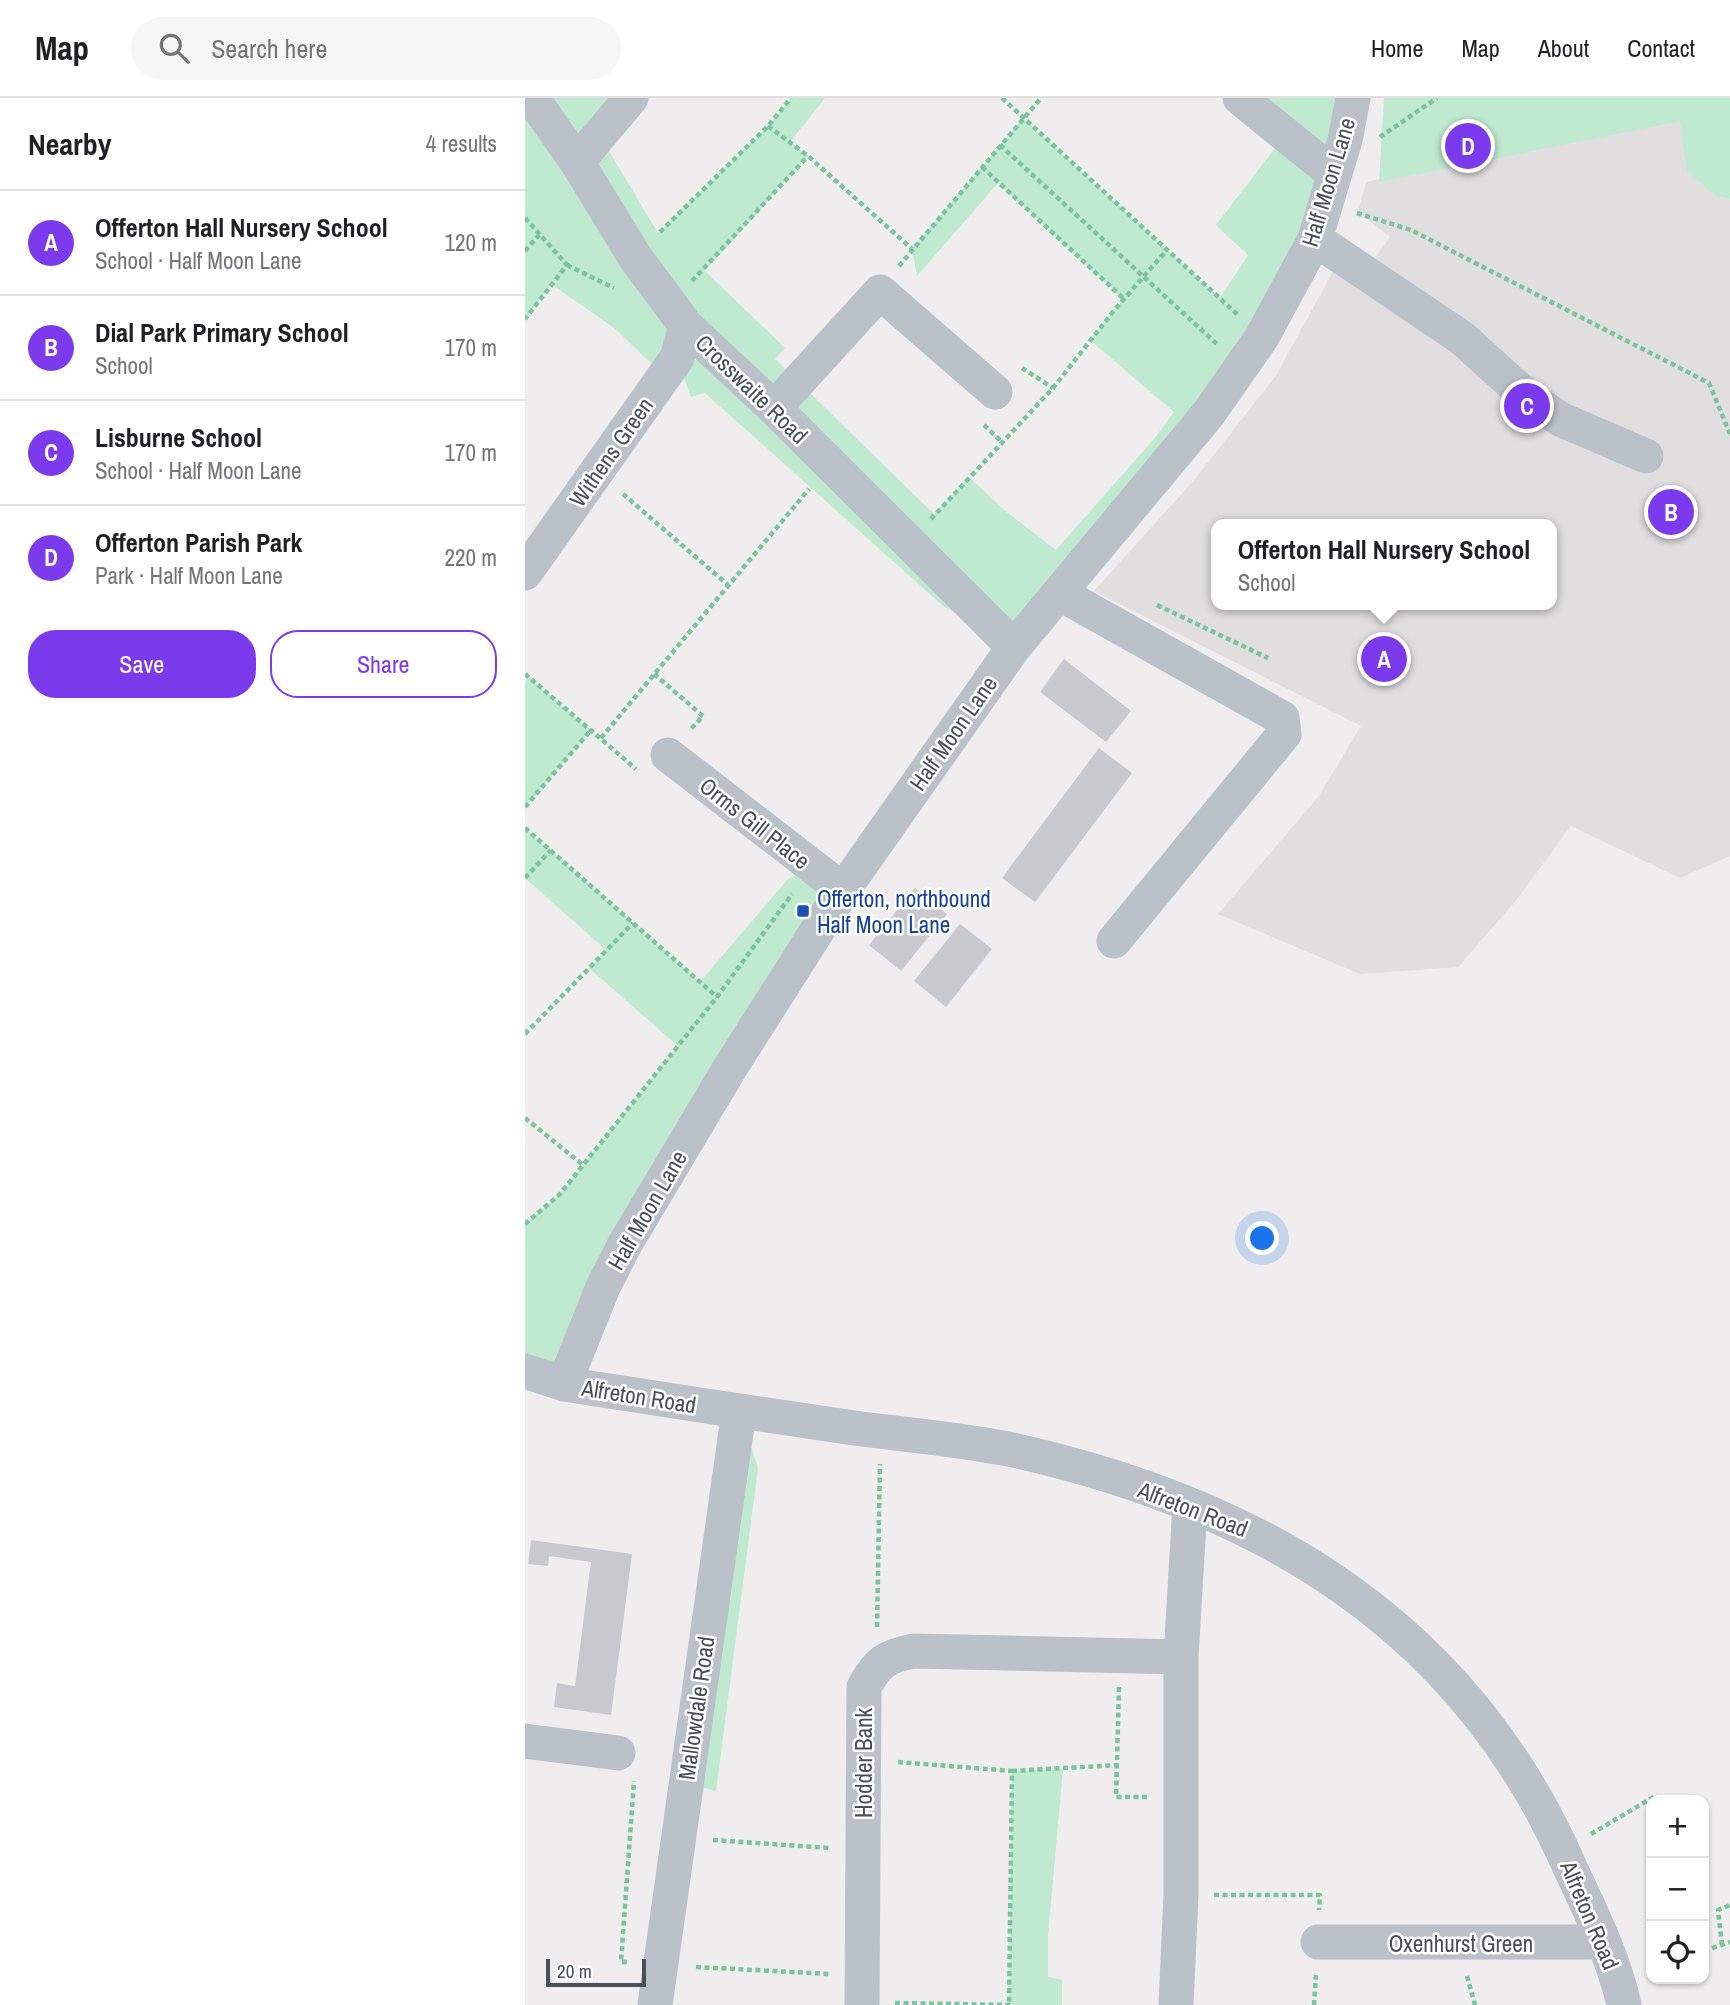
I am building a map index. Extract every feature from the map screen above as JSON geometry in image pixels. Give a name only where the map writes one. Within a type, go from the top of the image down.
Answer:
[{"type":"street","name":"Crosswaite Road","points":[[532,98],[577,162],[635,257],[677,315],[1014,647]]},
{"type":"street","points":[[577,162],[631,98]]},
{"type":"street","points":[[1240,98],[1333,181]]},
{"type":"street","name":"Half Moon Lane","points":[[564,1384],[603,1287],[625,1244],[730,1068],[843,890],[1014,647],[1209,413],[1262,337],[1315,239],[1333,181],[1353,98]]},
{"type":"street","points":[[1315,239],[1462,338],[1526,396],[1560,419],[1646,456]]},
{"type":"street","points":[[774,408],[880,292],[996,392]]},
{"type":"street","name":"Withens Green","points":[[525,573],[677,358],[677,315]]},
{"type":"street","points":[[1059,593],[1282,718],[1284,734],[1114,941]]},
{"type":"street","name":"Orms Gill Place","points":[[668,755],[843,890]]},
{"type":"street","name":"Alfreton Road","points":[[525,1371],[564,1384],[1012,1450],[1190,1505],[1264,1538],[1369,1604],[1415,1643],[1463,1695],[1508,1752],[1540,1804],[1563,1850],[1603,1942],[1624,2005]]},
{"type":"street","name":"Mallowdale Road","points":[[655,2005],[739,1411]]},
{"type":"street","points":[[1176,2005],[1181,1895],[1181,1657],[1190,1505]]},
{"type":"street","points":[[876,1666],[892,1656],[913,1651],[1181,1657]]},
{"type":"street","name":"Hodder Bank","points":[[862,2004],[864,1687],[876,1666]]},
{"type":"street","points":[[525,1741],[618,1753]]},
{"type":"street","name":"Oxenhurst Green","points":[[1318,1942],[1603,1942]]},
{"type":"path","points":[[635,257],[768,126],[791,98]]},
{"type":"path","points":[[1002,98],[1262,337]]},
{"type":"path","points":[[880,292],[912,249],[1041,98]]},
{"type":"path","points":[[1437,98],[1333,181],[1411,230],[1709,383],[1730,435]]},
{"type":"path","points":[[768,126],[808,156],[912,249]]},
{"type":"path","points":[[1000,145],[1241,367]]},
{"type":"path","points":[[677,315],[704,270],[808,156]]},
{"type":"path","points":[[982,167],[1123,299]]},
{"type":"path","points":[[525,218],[567,265],[525,319]]},
{"type":"path","points":[[525,251],[539,235]]},
{"type":"path","points":[[909,542],[1053,388],[1123,299],[1167,250]]},
{"type":"path","points":[[601,738],[830,464]]},
{"type":"path","points":[[598,472],[728,585]]},
{"type":"path","points":[[1156,604],[1268,658]]},
{"type":"path","points":[[525,674],[645,777],[703,716],[654,674]]},
{"type":"path","points":[[525,807],[591,730]]},
{"type":"path","points":[[525,828],[717,997]]},
{"type":"path","points":[[525,878],[551,850]]},
{"type":"path","points":[[525,1224],[560,1194],[717,997],[811,867]]},
{"type":"path","points":[[525,1034],[633,923]]},
{"type":"path","points":[[525,1118],[583,1165]]},
{"type":"path","points":[[876,1666],[880,1431]]},
{"type":"path","points":[[1116,1797],[1120,1655]]},
{"type":"path","points":[[618,1753],[636,1760],[621,1962],[802,1973]]},
{"type":"path","points":[[863,1759],[1012,1771],[1118,1765]]},
{"type":"path","points":[[862,2004],[1011,2004],[1012,1771]]},
{"type":"path","points":[[1563,1850],[1646,1801]]},
{"type":"path","points":[[677,1836],[795,1847]]},
{"type":"path","points":[[1181,1895],[1319,1895],[1314,2005]]},
{"type":"path","points":[[1722,1945],[1718,1910],[1730,1905]]},
{"type":"path","points":[[1709,1949],[1730,1942]]},
{"type":"shaded area","points":[[1680,114],[1718,197],[1730,199],[1730,856],[1680,878],[1571,826],[1514,903],[1458,967],[1360,974],[1218,914],[1319,796],[1361,726],[1094,591],[1195,479],[1275,377],[1334,270],[1358,283],[1390,237],[1358,212],[1366,182]]},
{"type":"green space","points":[[525,98],[622,98],[600,136],[658,233],[768,126],[791,98],[825,98],[790,142],[808,156],[705,271],[785,348],[775,359],[934,514],[969,477],[1004,510],[1056,550],[1154,439],[1174,412],[1090,340],[1123,299],[998,183],[917,276],[912,249],[1023,118],[1220,298],[1248,255],[1216,225],[1285,135],[1251,98],[1353,98],[1262,337],[1014,647],[942,605],[705,393],[691,397],[677,358],[665,376],[614,328],[551,284],[525,319]]},
{"type":"green space","points":[[1384,98],[1730,98],[1730,199],[1718,197],[1687,172],[1680,121],[1379,182]]},
{"type":"green space","points":[[529,678],[591,730],[525,807],[525,682]]},
{"type":"green space","points":[[525,828],[700,982],[788,879],[811,867],[843,890],[564,1384],[525,1371],[525,1224],[560,1194],[678,1046],[589,968],[606,950],[525,878]]},
{"type":"green space","points":[[739,1411],[758,1468],[716,1791],[685,1783]]},
{"type":"green space","points":[[1063,1769],[1048,1935],[1048,1977],[1062,1980],[1062,2005],[1013,2005],[1009,2003],[1012,1771]]},
{"type":"building","points":[[1064,659],[1131,711],[1106,742],[1040,692]]},
{"type":"building","points":[[1099,748],[1132,773],[1035,902],[1002,878]]},
{"type":"building","points":[[915,888],[947,914],[901,971],[869,945]]},
{"type":"building","points":[[960,924],[992,949],[946,1007],[914,981]]},
{"type":"building","points":[[531,1540],[632,1554],[611,1715],[554,1707],[557,1683],[575,1686],[591,1562],[549,1556],[548,1566],[528,1564]]},
{"type":"place","name":"Offerton Parish Park","points":[[1468,146]]},
{"type":"place","name":"Lisburne School","points":[[1527,406]]},
{"type":"place","name":"Dial Park Primary School","points":[[1671,512]]},
{"type":"place","name":"Offerton Hall Nursery School","points":[[1384,659]]},
{"type":"place","name":"Offerton, northbound Half Moon Lane","points":[[803,911]]}]
